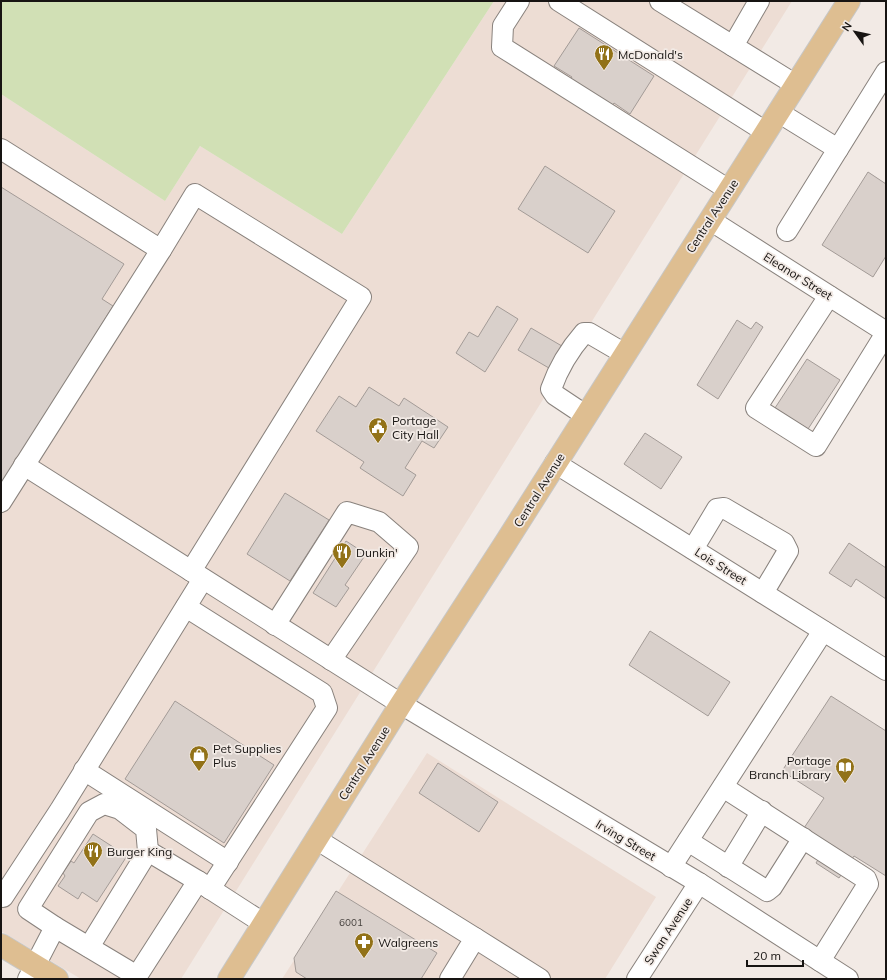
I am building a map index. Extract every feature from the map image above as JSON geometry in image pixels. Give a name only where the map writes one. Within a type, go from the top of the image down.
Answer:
[{"type":"main road","name":"Central Avenue","points":[[229,979],[401,704],[506,542],[585,415],[849,1]]},
{"type":"main road","points":[[1,945],[32,972],[57,979]]},
{"type":"street","points":[[519,1],[503,26],[502,47],[729,190]]},
{"type":"street","points":[[559,1],[766,132]]},
{"type":"street","points":[[660,1],[796,85]]},
{"type":"street","points":[[733,46],[759,1]]},
{"type":"street","points":[[787,231],[886,72]]},
{"type":"street","points":[[778,112],[838,149]]},
{"type":"street","points":[[1,149],[161,250]]},
{"type":"street","points":[[1,502],[195,194],[362,297],[197,575],[186,607],[34,850],[3,897],[1,895]]},
{"type":"street","name":"Eleanor Street","points":[[710,220],[886,332]]},
{"type":"street","points":[[829,296],[756,408],[816,446],[886,332]]},
{"type":"street","points":[[585,415],[556,395],[551,389],[556,375],[577,340],[584,333],[589,333],[625,354]]},
{"type":"street","name":"Lois Street","points":[[555,463],[886,670]]},
{"type":"street","name":"Irving Street","points":[[24,466],[401,704],[699,883],[848,979]]},
{"type":"street","points":[[693,549],[717,509],[724,508],[784,544],[788,551],[763,593]]},
{"type":"street","points":[[275,624],[347,512],[379,522],[408,547],[331,660]]},
{"type":"street","points":[[89,947],[148,852],[146,828],[120,809],[104,804],[88,812],[28,910],[55,927],[137,976],[204,885],[228,862],[328,708],[322,693],[186,607]]},
{"type":"street","points":[[671,867],[823,631]]},
{"type":"street","points":[[84,770],[228,862]]},
{"type":"street","points":[[723,787],[866,879],[868,884],[820,961]]},
{"type":"street","points":[[728,867],[762,812]]},
{"type":"street","points":[[688,841],[767,891],[772,887],[803,838]]},
{"type":"street","points":[[316,839],[540,979]]},
{"type":"street","points":[[148,852],[204,885],[263,923]]},
{"type":"street","name":"Swan Avenue","points":[[637,979],[699,883]]},
{"type":"street","points":[[32,972],[55,927]]},
{"type":"street","points":[[450,979],[475,938]]},
{"type":"shaded area","points":[[494,1],[792,1],[181,979],[81,979],[1,931],[1,94],[165,201],[200,146],[342,234]]},
{"type":"shaded area","points":[[427,753],[656,897],[605,979],[282,979]]},
{"type":"green space","points":[[1,1],[494,1],[342,234],[200,146],[165,201],[1,94]]},
{"type":"building","name":"McDonald's","points":[[579,28],[654,76],[630,114],[614,103],[609,110],[568,83],[572,77],[554,66]]},
{"type":"building","points":[[545,166],[615,211],[588,253],[518,209]]},
{"type":"building","points":[[868,172],[886,184],[886,256],[873,277],[822,245]]},
{"type":"building","points":[[1,187],[124,264],[102,299],[113,306],[1,486]]},
{"type":"building","points":[[497,306],[518,319],[485,372],[456,353],[469,332],[478,337]]},
{"type":"building","points":[[737,320],[751,329],[756,322],[763,327],[718,399],[697,385]]},
{"type":"building","points":[[531,328],[567,349],[554,371],[518,350]]},
{"type":"building","points":[[807,359],[840,380],[808,429],[775,408]]},
{"type":"building","name":"Portage City Hall","points":[[369,387],[399,406],[404,398],[448,427],[434,448],[422,441],[405,468],[416,475],[403,496],[360,468],[364,462],[316,431],[339,396],[356,407]]},
{"type":"building","points":[[645,433],[682,457],[661,489],[624,464]]},
{"type":"building","points":[[285,493],[329,520],[290,581],[247,554]]},
{"type":"building","name":"Dunkin'","points":[[346,541],[366,554],[345,585],[349,588],[336,607],[313,593]]},
{"type":"building","points":[[849,543],[886,568],[886,599],[856,579],[851,587],[829,573]]},
{"type":"building","points":[[650,631],[730,682],[708,716],[629,665]]},
{"type":"building","name":"Portage Branch Library","points":[[831,696],[886,731],[886,876],[854,856],[839,878],[816,863],[828,843],[804,828],[824,798],[782,771]]},
{"type":"building","name":"Pet Supplies Plus","points":[[175,701],[274,765],[224,843],[125,779]]},
{"type":"building","points":[[438,763],[498,802],[479,832],[419,793]]},
{"type":"building","name":"Burger King","points":[[93,834],[127,856],[97,902],[82,892],[78,899],[58,886],[65,876],[63,873],[71,861],[74,863]]},
{"type":"building","name":"Walgreens","points":[[336,891],[437,953],[421,979],[307,979],[296,972],[294,958]]},
{"type":"place","name":"McDonald's","points":[[604,71]]},
{"type":"place","name":"Portage City Hall","points":[[378,444]]},
{"type":"place","name":"Dunkin'","points":[[342,569]]},
{"type":"place","name":"Pet Supplies Plus","points":[[199,772]]},
{"type":"place","name":"Portage Branch Library","points":[[845,784]]},
{"type":"place","name":"Burger King","points":[[93,868]]},
{"type":"place","name":"Walgreens","points":[[364,959]]}]
